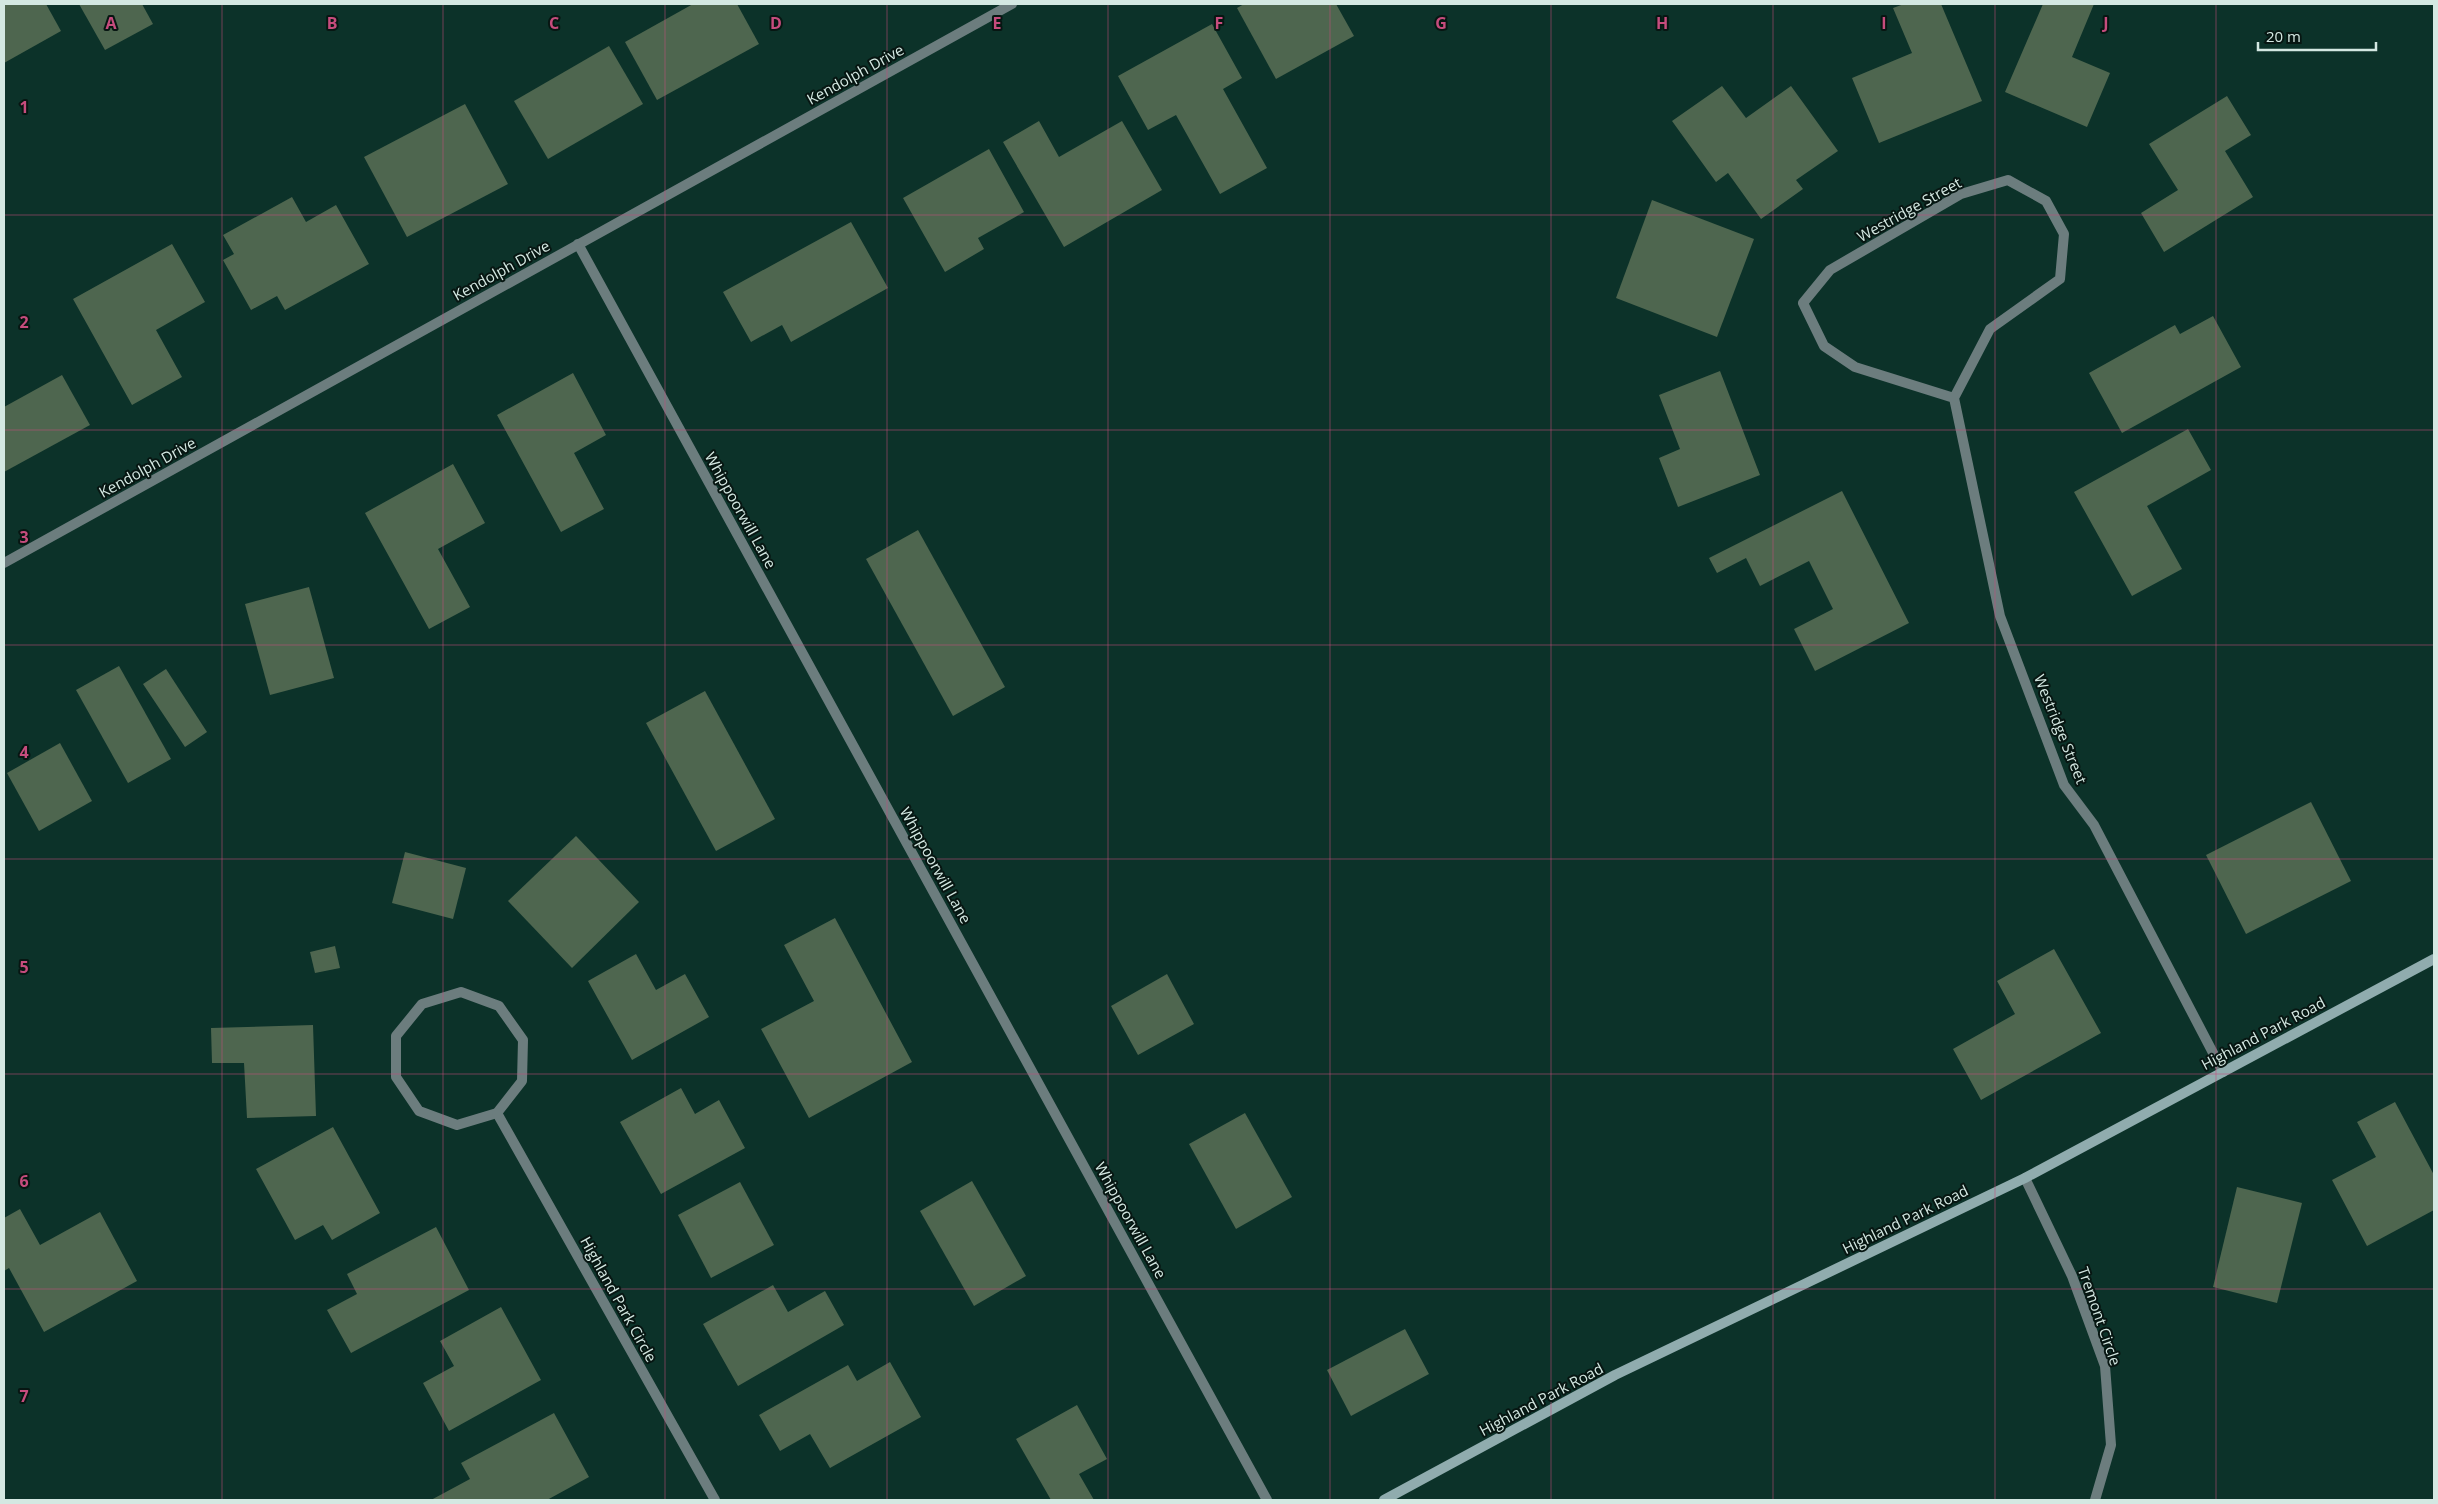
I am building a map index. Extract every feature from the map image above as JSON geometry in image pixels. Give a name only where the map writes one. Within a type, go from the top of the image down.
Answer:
[{"type":"street","name":"Kendolph Drive","points":[[4,563],[1012,4]]},
{"type":"street","name":"Westridge Street","points":[[1954,398],[1855,367],[1824,346],[1803,303],[1830,270],[1961,194],[2008,180],[2046,201],[2064,234],[2060,279],[1990,329],[1954,398],[2000,616],[2064,786],[2094,825],[2223,1072]]},
{"type":"street","name":"Whippoorwill Lane","points":[[578,244],[1267,1500]]},
{"type":"street","name":"Highland Park Road","points":[[1384,1500],[1615,1375],[2025,1178],[2434,959]]},
{"type":"street","points":[[461,992],[499,1006],[522,1040],[522,1081],[497,1114],[457,1125],[419,1111],[396,1077],[396,1036],[422,1004],[461,992]]},
{"type":"street","name":"Highland Park Circle","points":[[497,1114],[715,1500]]},
{"type":"street","name":"Tremont Circle","points":[[2025,1178],[2072,1276],[2105,1366],[2111,1445],[2095,1500]]},
{"type":"building","points":[[4,4],[46,4],[61,31],[4,63]]},
{"type":"building","points":[[79,4],[142,4],[153,24],[105,50]]},
{"type":"building","points":[[693,4],[737,4],[759,44],[657,100],[625,42]]},
{"type":"building","points":[[1244,4],[1336,4],[1354,36],[1276,79],[1237,8]]},
{"type":"building","points":[[1904,4],[1941,4],[1982,101],[1879,143],[1852,78],[1912,53],[1893,8]]},
{"type":"building","points":[[2043,4],[2094,4],[2072,57],[2110,73],[2087,127],[2005,92]]},
{"type":"building","points":[[1212,24],[1242,78],[1223,89],[1267,168],[1220,194],[1176,115],[1148,130],[1118,76]]},
{"type":"building","points":[[609,46],[643,104],[548,159],[514,101]]},
{"type":"building","points":[[1722,86],[1746,118],[1791,86],[1838,151],[1796,180],[1803,189],[1761,219],[1728,173],[1716,182],[1672,121]]},
{"type":"building","points":[[2227,96],[2251,135],[2225,151],[2253,197],[2164,252],[2141,213],[2178,190],[2149,144]]},
{"type":"building","points":[[465,104],[508,184],[407,237],[364,157]]},
{"type":"building","points":[[1039,121],[1059,157],[1122,121],[1162,190],[1064,247],[1003,142]]},
{"type":"building","points":[[989,149],[1024,212],[978,238],[984,249],[945,272],[903,198]]},
{"type":"building","points":[[292,197],[306,222],[336,205],[369,264],[285,310],[277,296],[251,310],[223,260],[234,254],[223,235]]},
{"type":"building","points":[[1652,200],[1754,239],[1717,337],[1616,298]]},
{"type":"building","points":[[851,222],[888,288],[791,342],[782,325],[751,342],[723,292]]},
{"type":"building","points":[[172,244],[205,302],[156,330],[182,377],[132,405],[73,299]]},
{"type":"building","points":[[2213,316],[2241,367],[2122,433],[2089,373],[2175,325],[2180,334]]},
{"type":"building","points":[[1720,371],[1760,475],[1678,507],[1659,458],[1680,449],[1659,395]]},
{"type":"building","points":[[573,373],[606,435],[574,453],[604,509],[561,532],[497,415]]},
{"type":"building","points":[[62,375],[90,425],[4,472],[4,407]]},
{"type":"building","points":[[2188,429],[2211,470],[2147,506],[2182,569],[2132,596],[2074,492]]},
{"type":"building","points":[[453,464],[485,523],[438,549],[470,607],[429,629],[365,513]]},
{"type":"building","points":[[1842,491],[1909,623],[1815,671],[1794,629],[1833,609],[1809,561],[1760,586],[1746,558],[1717,573],[1709,558]]},
{"type":"building","points":[[918,530],[1005,687],[953,716],[866,559]]},
{"type":"building","points":[[309,587],[334,678],[270,695],[245,604]]},
{"type":"building","points":[[119,666],[171,759],[128,783],[76,690]]},
{"type":"building","points":[[166,669],[207,732],[185,747],[143,684]]},
{"type":"building","points":[[705,691],[775,819],[716,851],[646,723]]},
{"type":"building","points":[[60,743],[92,801],[39,831],[7,773]]},
{"type":"building","points":[[2311,802],[2351,881],[2246,934],[2206,855]]},
{"type":"building","points":[[576,836],[639,902],[572,968],[508,901]]},
{"type":"building","points":[[405,852],[466,868],[453,919],[392,903]]},
{"type":"building","points":[[835,918],[912,1062],[809,1118],[761,1029],[814,1001],[784,945]]},
{"type":"building","points":[[335,946],[340,968],[315,973],[310,952]]},
{"type":"building","points":[[2054,949],[2101,1033],[1981,1100],[1953,1049],[2015,1014],[1997,981]]},
{"type":"building","points":[[636,954],[656,990],[685,974],[709,1017],[632,1060],[588,981]]},
{"type":"building","points":[[1167,974],[1194,1024],[1138,1055],[1111,1006]]},
{"type":"building","points":[[313,1025],[316,1116],[247,1118],[244,1063],[212,1063],[211,1028]]},
{"type":"building","points":[[681,1088],[695,1114],[719,1100],[745,1148],[661,1194],[620,1122]]},
{"type":"building","points":[[2395,1102],[2434,1175],[2434,1210],[2367,1246],[2332,1180],[2376,1157],[2357,1122]]},
{"type":"building","points":[[1245,1113],[1292,1197],[1236,1229],[1189,1144]]},
{"type":"building","points":[[333,1127],[380,1213],[332,1240],[323,1225],[295,1240],[256,1169]]},
{"type":"building","points":[[972,1181],[1026,1276],[974,1306],[920,1211]]},
{"type":"building","points":[[740,1182],[774,1245],[711,1278],[678,1215]]},
{"type":"building","points":[[2237,1187],[2302,1203],[2277,1303],[2213,1287]]},
{"type":"building","points":[[20,1209],[40,1245],[100,1212],[137,1281],[44,1332],[9,1268],[4,1271],[4,1218]]},
{"type":"building","points":[[436,1227],[469,1290],[351,1353],[327,1310],[357,1294],[347,1274]]},
{"type":"building","points":[[773,1285],[788,1312],[825,1291],[844,1325],[738,1386],[703,1324]]},
{"type":"building","points":[[501,1307],[541,1380],[449,1431],[423,1383],[454,1366],[440,1341]]},
{"type":"building","points":[[1405,1329],[1429,1374],[1351,1416],[1327,1370]]},
{"type":"building","points":[[890,1362],[921,1417],[830,1468],[810,1434],[780,1451],[759,1415],[848,1365],[857,1381]]},
{"type":"building","points":[[1077,1405],[1107,1459],[1079,1474],[1094,1500],[1051,1500],[1016,1439]]},
{"type":"building","points":[[554,1413],[589,1477],[547,1500],[431,1500],[470,1479],[461,1463]]}]
